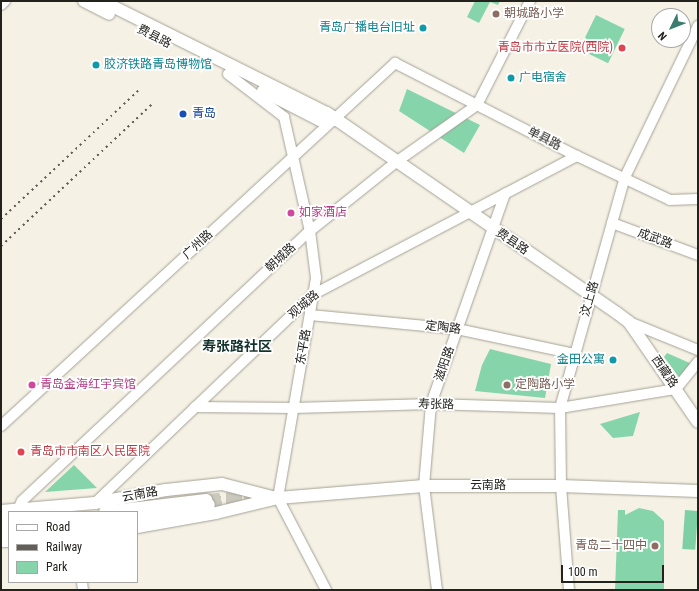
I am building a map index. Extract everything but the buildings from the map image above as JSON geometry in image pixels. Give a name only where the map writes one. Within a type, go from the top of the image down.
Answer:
[{"type":"highway","points":[[138,518],[208,502]]},
{"type":"main road","name":"费县路","points":[[84,1],[320,120],[334,120]]},
{"type":"main road","name":"费县路","points":[[102,1],[327,113],[334,120],[629,322]]},
{"type":"main road","name":"西藏路","points":[[629,322],[698,422]]},
{"type":"main road","name":"云南路","points":[[1,511],[17,511],[95,503],[166,490],[222,484],[278,498]]},
{"type":"main road","name":"云南路","points":[[138,528],[216,514],[278,498],[424,486],[561,486],[698,491]]},
{"type":"main road","points":[[115,511],[208,502]]},
{"type":"street","points":[[1,5],[5,1]]},
{"type":"street","name":"朝城路","points":[[17,511],[22,501],[310,231],[396,162],[477,105],[530,1]]},
{"type":"street","name":"汶上路","points":[[569,590],[561,486],[560,408],[590,296],[625,177],[698,26]]},
{"type":"street","name":"广州路","points":[[1,426],[395,64]]},
{"type":"street","name":"单县路","points":[[395,64],[577,156],[625,177],[670,200],[698,199]]},
{"type":"street","name":"东平路","points":[[228,74],[284,118],[295,155],[310,231],[316,278],[278,498]]},
{"type":"street","name":"观城路","points":[[95,503],[314,294],[577,156]]},
{"type":"street","name":"滋阳路","points":[[437,590],[424,486],[431,404],[505,194]]},
{"type":"street","name":"成武路","points":[[612,223],[698,255]]},
{"type":"street","name":"定陶路","points":[[310,314],[457,329],[575,354]]},
{"type":"street","name":"费县路","points":[[629,322],[698,350]]},
{"type":"street","points":[[676,389],[698,362]]},
{"type":"street","name":"寿张路","points":[[195,406],[294,408],[431,404],[560,408],[676,389]]},
{"type":"street","points":[[278,498],[326,590]]},
{"type":"green space","points":[[475,1],[500,1],[498,5],[490,2],[479,23],[467,17]]},
{"type":"green space","points":[[596,15],[625,29],[608,63],[579,49]]},
{"type":"green space","points":[[407,89],[480,125],[464,153],[399,111]]},
{"type":"green space","points":[[490,349],[551,364],[545,398],[475,391],[482,365]]},
{"type":"green space","points":[[667,353],[692,364],[681,380],[664,357]]},
{"type":"green space","points":[[640,412],[633,436],[613,438],[600,424]]},
{"type":"green space","points":[[74,465],[97,488],[45,492]]},
{"type":"green space","points":[[639,508],[653,511],[664,521],[664,590],[615,590],[618,510],[625,510],[625,515]]},
{"type":"green space","points":[[685,510],[698,511],[695,550],[682,549]]},
{"type":"tunnel","points":[[208,505],[267,494]]},
{"type":"tunnel","points":[[208,500],[255,496]]},
{"type":"railway","points":[[1,219],[139,90]]},
{"type":"railway","points":[[1,246],[152,104]]},
{"type":"place","name":"朝城路小学","points":[[496,14]]},
{"type":"place","name":"青岛广播电台旧址","points":[[423,28]]},
{"type":"place","name":"青岛市市立医院(西院)","points":[[622,48]]},
{"type":"place","name":"胶济铁路青岛博物馆","points":[[96,65]]},
{"type":"place","name":"广电宿舍","points":[[511,78]]},
{"type":"place","name":"青岛","points":[[183,114]]},
{"type":"place","name":"如家酒店","points":[[291,213]]},
{"type":"place","name":"金田公寓","points":[[613,360]]},
{"type":"place","name":"青岛金海红宇宾馆","points":[[32,385]]},
{"type":"place","name":"定陶路小学","points":[[507,385]]},
{"type":"place","name":"青岛市市南区人民医院","points":[[21,452]]},
{"type":"place","name":"青岛二十四中","points":[[655,546]]},
{"type":"district","name":"寿张路社区","points":[[237,346]]}]
